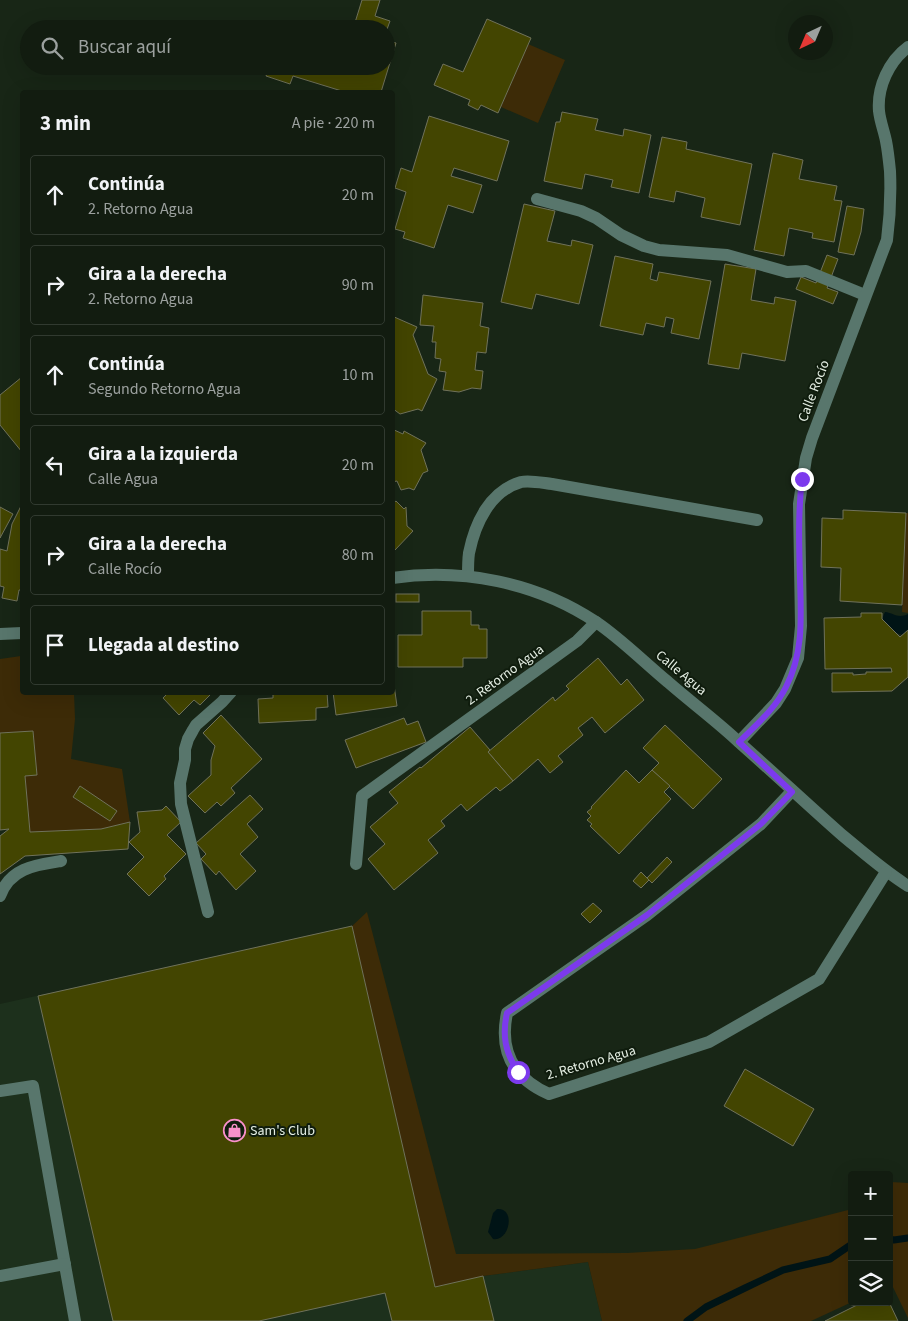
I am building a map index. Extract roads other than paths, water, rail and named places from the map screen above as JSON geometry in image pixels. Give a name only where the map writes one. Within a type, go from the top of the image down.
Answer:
[{"type":"street","name":"Calle Rocío","points":[[739,742],[776,703],[786,689],[798,658],[801,626],[799,504],[803,472],[812,438],[887,240],[890,217],[890,170],[886,140],[879,112],[882,85],[894,60],[908,47]]},
{"type":"street","points":[[537,199],[581,211],[596,218],[632,242],[644,246],[659,250],[727,255],[787,272],[806,271],[865,295]]},
{"type":"street","points":[[468,576],[469,553],[481,518],[490,502],[502,491],[522,482],[552,484],[757,520]]},
{"type":"street","name":"Calle Agua","points":[[395,578],[418,574],[468,576],[496,580],[531,590],[573,608],[596,622],[739,742],[792,792],[886,872],[908,886]]},
{"type":"street","name":"2. Retorno Agua","points":[[356,864],[362,796],[578,641],[596,622]]},
{"type":"street","points":[[0,634],[20,633]]},
{"type":"street","points":[[208,912],[181,804],[180,783],[186,744],[193,730],[228,695]]},
{"type":"street","name":"2. Retorno Agua","points":[[792,792],[761,824],[647,915],[507,1013],[504,1025],[506,1050],[518,1072],[526,1081],[549,1094],[709,1042],[820,979],[874,895],[886,872]]},
{"type":"street","points":[[0,896],[7,882],[24,868],[61,861]]},
{"type":"street","points":[[0,1092],[33,1086],[75,1321]]},
{"type":"street","points":[[0,1276],[64,1264]]},
{"type":"waterway","points":[[893,1240],[908,1238]]},
{"type":"waterway","points":[[687,1321],[706,1307],[783,1270],[830,1259],[848,1247]]},
{"type":"place","name":"Sam's Club","points":[[234,1131]]}]
